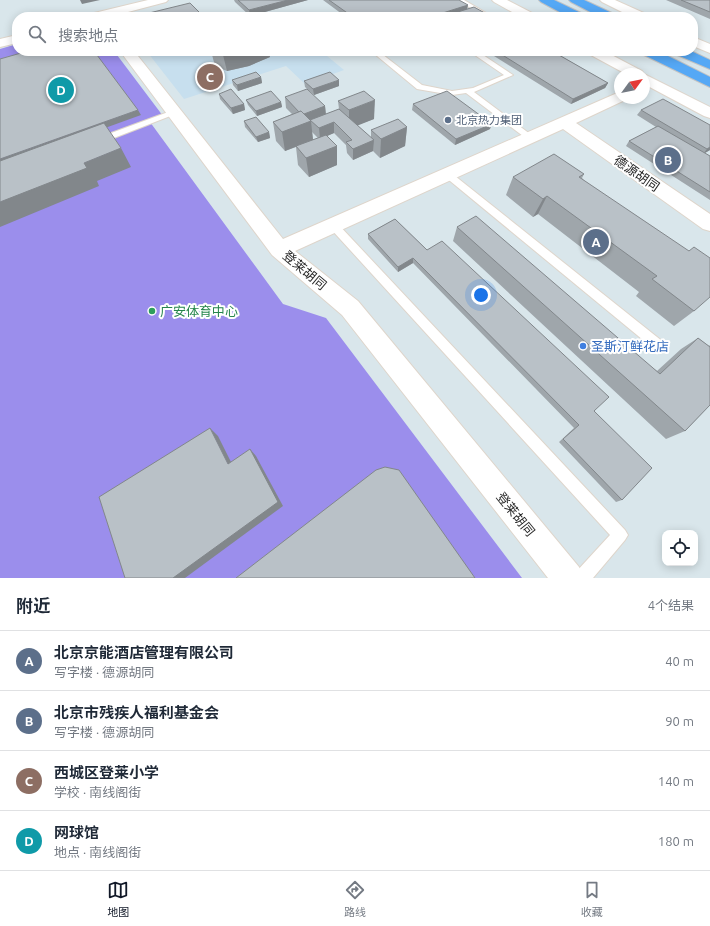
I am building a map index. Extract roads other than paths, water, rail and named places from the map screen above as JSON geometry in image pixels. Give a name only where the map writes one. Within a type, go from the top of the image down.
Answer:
[{"type":"main road","points":[[545,0],[569,12]]},
{"type":"main road","points":[[575,0],[600,12]]},
{"type":"main road","points":[[657,56],[710,83]]},
{"type":"main road","points":[[690,56],[707,64]]},
{"type":"street","points":[[115,12],[162,0]]},
{"type":"street","points":[[498,0],[521,12]]},
{"type":"street","points":[[606,0],[631,12]]},
{"type":"street","points":[[0,44],[12,40]]},
{"type":"street","points":[[698,43],[710,48]]},
{"type":"street","points":[[131,56],[279,249]]},
{"type":"street","points":[[603,56],[626,68]]},
{"type":"street","points":[[650,83],[710,113]]},
{"type":"street","name":"登莱胡同","points":[[568,578],[350,308],[279,249],[614,100]]},
{"type":"street","name":"德源胡同","points":[[564,122],[710,224]]},
{"type":"lane","points":[[460,0],[481,12]]},
{"type":"lane","points":[[380,56],[420,87],[452,93],[475,90],[509,75],[480,56]]},
{"type":"lane","points":[[467,91],[530,137]]},
{"type":"lane","points":[[90,144],[174,113]]},
{"type":"lane","points":[[447,174],[658,345]]},
{"type":"lane","points":[[334,225],[620,535],[582,578]]},
{"type":"place","name":"西城区登莱小学","points":[[210,77]]},
{"type":"place","name":"网球馆","points":[[61,90]]},
{"type":"place","name":"北京热力集团","points":[[448,120]]},
{"type":"place","name":"北京市残疾人福利基金会","points":[[668,160]]},
{"type":"place","name":"北京京能酒店管理有限公司","points":[[596,242]]},
{"type":"place","name":"广安体育中心","points":[[152,311]]},
{"type":"place","name":"圣斯汀鲜花店","points":[[583,346]]}]
